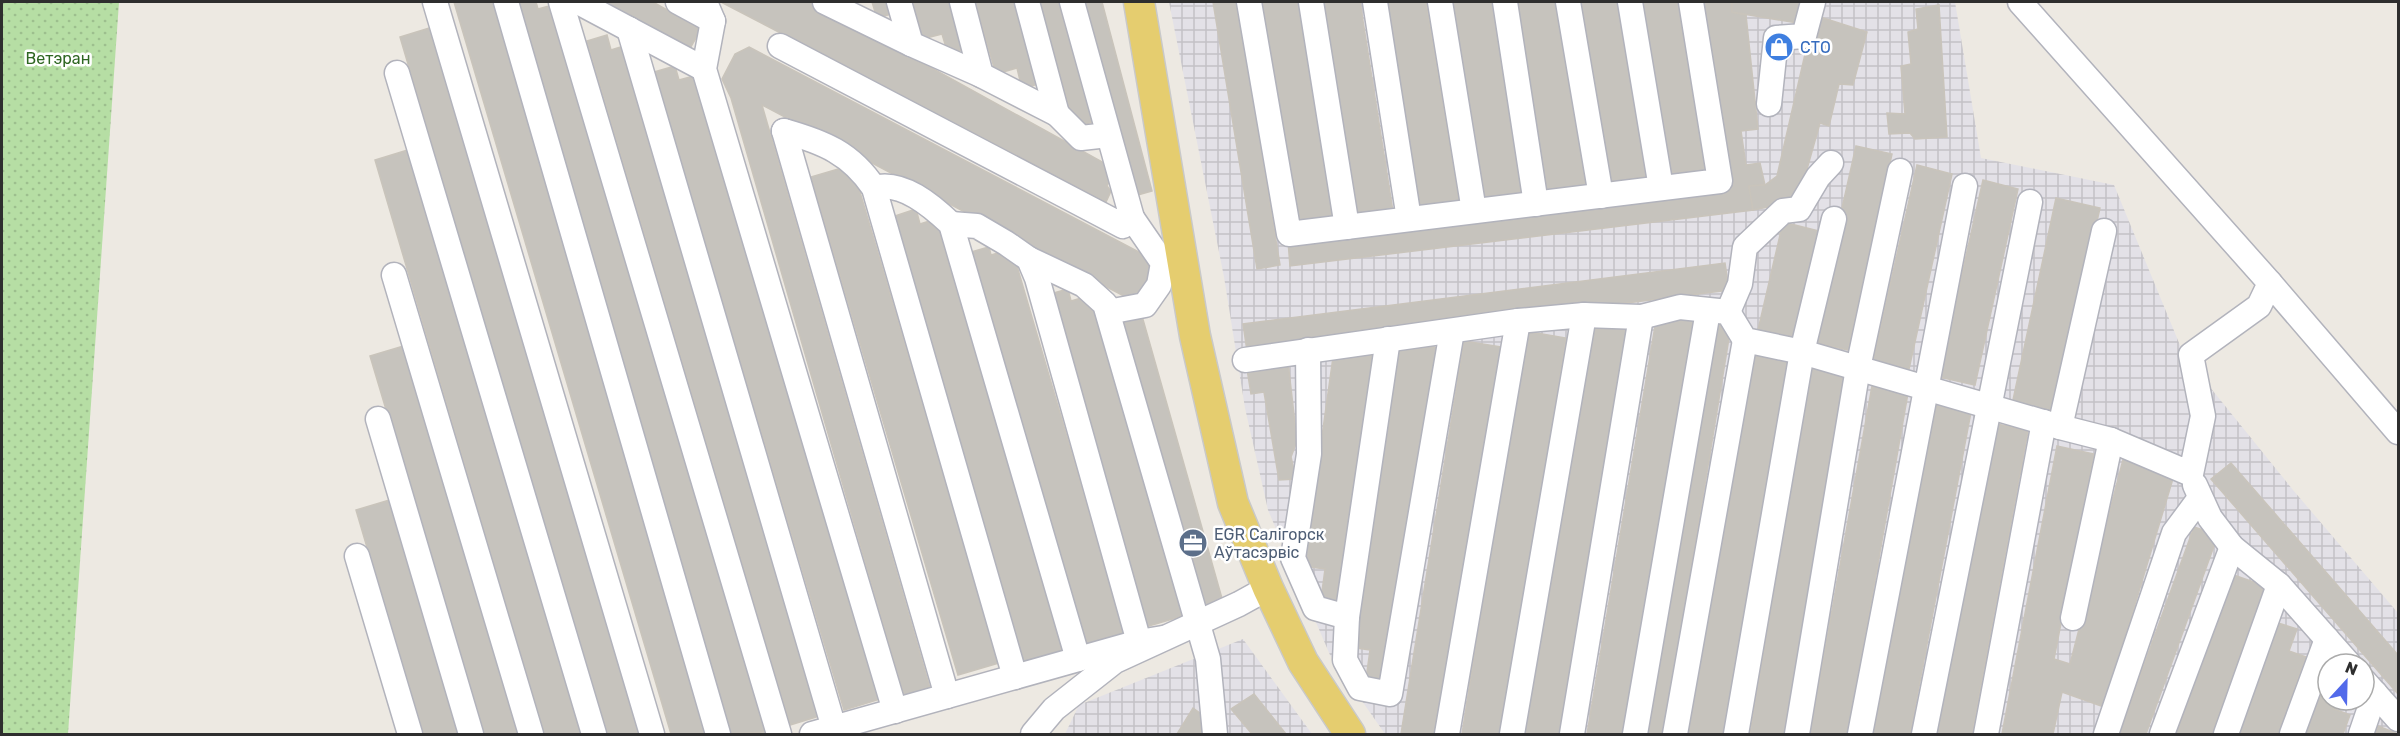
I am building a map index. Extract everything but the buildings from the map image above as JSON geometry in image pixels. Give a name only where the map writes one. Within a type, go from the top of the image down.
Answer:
[{"type":"main road","points":[[1138,2],[1195,336],[1233,503],[1268,588],[1304,662],[1350,735]]},
{"type":"lane","points":[[435,2],[652,735]]},
{"type":"lane","points":[[506,2],[718,735]]},
{"type":"lane","points":[[561,2],[779,735]]},
{"type":"lane","points":[[578,2],[704,69]]},
{"type":"lane","points":[[678,2],[709,11],[704,69],[895,711]]},
{"type":"lane","points":[[899,2],[911,45]]},
{"type":"lane","points":[[962,2],[981,75]]},
{"type":"lane","points":[[1028,2],[1058,114]]},
{"type":"lane","points":[[1072,2],[1132,218],[1163,263],[1159,285],[1145,305],[1108,312]]},
{"type":"lane","points":[[1249,2],[1288,234],[1720,181],[1690,2]]},
{"type":"lane","points":[[1311,2],[1347,227]]},
{"type":"lane","points":[[1375,2],[1409,219]]},
{"type":"lane","points":[[1440,2],[1474,212]]},
{"type":"lane","points":[[1505,2],[1536,204]]},
{"type":"lane","points":[[1568,2],[1601,196]]},
{"type":"lane","points":[[1630,2],[1661,188]]},
{"type":"lane","points":[[1769,104],[1776,38],[1804,36],[1813,2]]},
{"type":"lane","points":[[2020,2],[2270,283],[2398,432]]},
{"type":"lane","points":[[832,4],[911,45],[981,75],[1058,114],[1081,138],[1108,135]]},
{"type":"lane","points":[[629,29],[823,731],[1139,642],[1163,638]]},
{"type":"lane","points":[[780,46],[1123,226],[1132,218]]},
{"type":"lane","points":[[397,74],[594,735]]},
{"type":"lane","points":[[947,696],[784,130],[820,141],[860,167],[874,188],[1015,677]]},
{"type":"lane","points":[[1635,735],[1718,312],[1740,284],[1745,247],[1783,211],[1800,208],[1818,177],[1831,163]]},
{"type":"lane","points":[[1797,735],[1858,368],[1900,171]]},
{"type":"lane","points":[[874,188],[885,185],[925,201],[951,224],[1078,659]]},
{"type":"lane","points":[[1860,735],[1924,388],[1965,186]]},
{"type":"lane","points":[[1924,735],[2030,202]]},
{"type":"lane","points":[[1736,735],[1802,352],[1834,219]]},
{"type":"lane","points":[[951,224],[977,226],[1029,260],[1084,285],[1106,304],[1208,659],[1215,735]]},
{"type":"lane","points":[[1986,735],[2052,425],[2104,231]]},
{"type":"lane","points":[[1029,260],[1040,289],[1139,642]]},
{"type":"lane","points":[[394,274],[531,735]]},
{"type":"lane","points":[[2270,283],[2259,306],[2191,355],[2203,416],[2191,474],[2210,518],[2232,547],[2279,585],[2338,652]]},
{"type":"lane","points":[[1245,360],[1518,321],[1584,315],[1641,317],[1680,307],[1718,312],[1745,340],[1802,352],[2111,440],[2191,474]]},
{"type":"lane","points":[[1512,735],[1584,315]]},
{"type":"lane","points":[[1572,735],[1641,317]]},
{"type":"lane","points":[[1447,735],[1518,321]]},
{"type":"lane","points":[[1388,339],[1347,617],[1345,660],[1360,688],[1390,694],[1452,330]]},
{"type":"lane","points":[[1676,735],[1745,340]]},
{"type":"lane","points":[[1308,350],[1309,454],[1293,558],[1315,608],[1347,617]]},
{"type":"lane","points":[[378,419],[471,735]]},
{"type":"lane","points":[[2073,618],[2111,440]]},
{"type":"lane","points":[[2106,735],[2174,533],[2200,498]]},
{"type":"lane","points":[[2162,735],[2232,547]]},
{"type":"lane","points":[[357,556],[410,735]]},
{"type":"lane","points":[[2226,735],[2279,585]]},
{"type":"lane","points":[[1033,735],[1054,709],[1115,661],[1268,588]]},
{"type":"lane","points":[[2292,735],[2327,639]]},
{"type":"lane","points":[[2376,695],[2398,720]]},
{"type":"lane","points":[[2361,735],[2365,712]]},
{"type":"shaded area","points":[[1169,2],[1955,2],[1981,158],[2114,185],[2184,355],[2293,490],[2398,613],[2398,734],[1385,734],[1330,655],[1268,510],[1245,408],[1224,277]]},
{"type":"shaded area","points":[[1243,639],[1312,734],[1065,734],[1079,705]]},
{"type":"green space","name":"Ветэран","points":[[2,2],[119,2],[68,734],[2,734]]},
{"type":"place","name":"СТО","points":[[1779,47]]},
{"type":"place","name":"EGR Салігорск Аўтасэрвіс","points":[[1193,543]]}]
